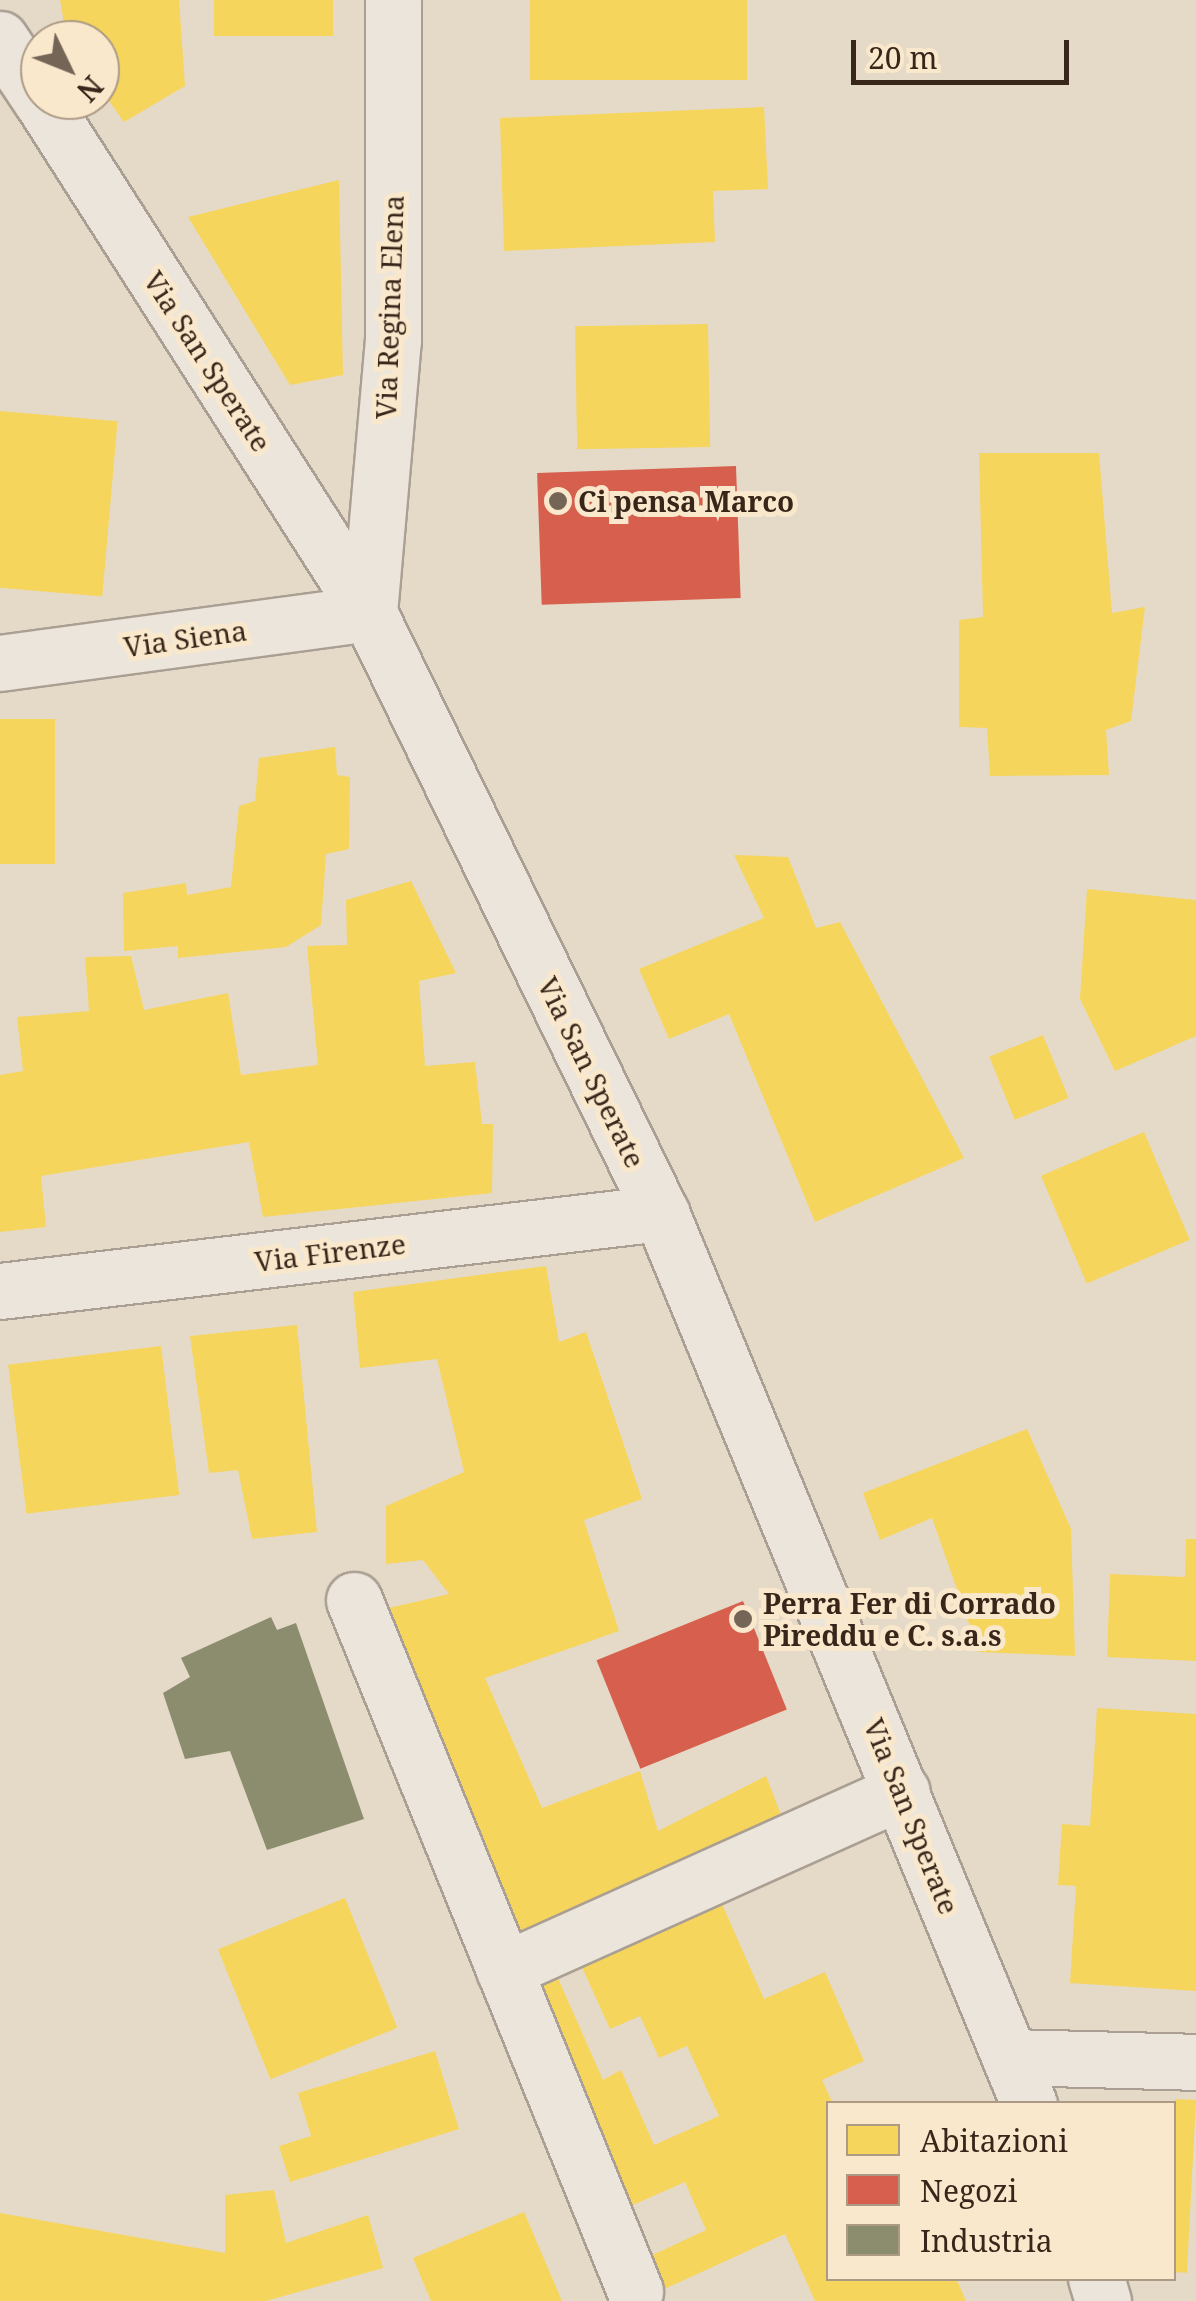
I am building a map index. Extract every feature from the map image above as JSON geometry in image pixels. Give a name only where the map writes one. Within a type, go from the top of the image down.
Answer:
[{"type":"street","name":"Via Regina Elena","points":[[369,613],[393,340],[393,0]]},
{"type":"street","name":"Via San Sperate","points":[[0,40],[20,70]]},
{"type":"street","name":"Via San Sperate","points":[[53,120],[369,613],[661,1213],[1019,2080]]},
{"type":"street","name":"Via Siena","points":[[0,662],[369,613]]},
{"type":"street","name":"Via Firenze","points":[[0,1291],[661,1213]]},
{"type":"street","points":[[354,1600],[634,2292]]},
{"type":"street","points":[[504,1970],[902,1791]]},
{"type":"street","points":[[1019,2080],[1196,2062]]},
{"type":"building: Abitazioni","points":[[60,0],[179,0],[185,86],[124,122],[120,116],[120,20],[64,20]]},
{"type":"building: Abitazioni","points":[[214,0],[333,0],[333,36],[214,36]]},
{"type":"building: Abitazioni","points":[[530,0],[747,0],[747,80],[530,80]]},
{"type":"building: Abitazioni","points":[[764,107],[768,189],[713,191],[715,242],[504,251],[500,118]]},
{"type":"building: Abitazioni","points":[[339,180],[343,375],[290,385],[188,217]]},
{"type":"building: Abitazioni","points":[[708,324],[710,447],[577,449],[575,326]]},
{"type":"building: Abitazioni","points":[[0,411],[118,421],[102,597],[0,588]]},
{"type":"building: Abitazioni","points":[[979,453],[1099,453],[1112,613],[1145,607],[1131,721],[1106,730],[1109,775],[990,776],[987,728],[959,727],[959,620],[983,617]]},
{"type":"building: Abitazioni","points":[[0,719],[55,719],[55,864],[0,864]]},
{"type":"building: Abitazioni","points":[[335,747],[337,775],[350,777],[349,849],[326,854],[321,925],[286,947],[178,958],[178,946],[124,951],[123,893],[186,883],[187,895],[231,887],[239,806],[255,801],[259,758]]},
{"type":"building: Abitazioni","points":[[734,855],[788,857],[816,928],[840,922],[964,1158],[815,1222],[729,1014],[669,1039],[639,969],[764,918]]},
{"type":"building: Abitazioni","points":[[411,881],[456,973],[419,981],[425,1066],[475,1062],[482,1124],[493,1124],[492,1193],[263,1217],[249,1142],[41,1176],[46,1227],[0,1232],[0,1075],[23,1071],[17,1017],[89,1011],[85,957],[131,956],[144,1010],[228,993],[241,1075],[318,1065],[307,946],[347,945],[346,900]]},
{"type":"building: Abitazioni","points":[[1087,889],[1196,900],[1196,1036],[1115,1071],[1080,999]]},
{"type":"building: Abitazioni","points":[[1043,1035],[1068,1098],[1015,1120],[989,1057]]},
{"type":"building: Abitazioni","points":[[1144,1132],[1190,1240],[1087,1283],[1041,1176]]},
{"type":"building: Abitazioni","points":[[546,1266],[559,1342],[586,1332],[642,1499],[584,1520],[619,1631],[485,1678],[542,1808],[640,1771],[658,1831],[766,1776],[782,1817],[517,1942],[389,1608],[449,1594],[423,1560],[386,1564],[386,1506],[464,1472],[437,1359],[360,1368],[353,1292]]},
{"type":"building: Abitazioni","points":[[297,1325],[317,1532],[252,1539],[238,1470],[209,1473],[190,1336]]},
{"type":"building: Abitazioni","points":[[161,1346],[179,1495],[26,1514],[8,1365]]},
{"type":"building: Abitazioni","points":[[1027,1429],[1071,1529],[1075,1656],[979,1652],[932,1518],[880,1540],[863,1493]]},
{"type":"building: Abitazioni","points":[[1186,1539],[1196,1539],[1196,1661],[1107,1657],[1110,1574],[1185,1577]]},
{"type":"building: Abitazioni","points":[[1097,1708],[1196,1714],[1196,1991],[1070,1983],[1076,1886],[1058,1885],[1062,1824],[1090,1826]]},
{"type":"building: Abitazioni","points":[[345,1898],[397,2028],[270,2079],[218,1949]]},
{"type":"building: Abitazioni","points":[[722,1904],[764,1999],[825,1972],[864,2061],[822,2080],[832,2101],[826,2101],[826,2281],[957,2281],[966,2301],[815,2301],[785,2234],[660,2291],[646,2258],[706,2230],[685,2182],[626,2208],[535,1986],[557,1976],[603,2080],[621,2070],[654,2145],[719,2116],[687,2046],[659,2058],[640,2016],[610,2029],[581,1965]]},
{"type":"building: Abitazioni","points":[[435,2051],[459,2129],[290,2182],[279,2146],[311,2136],[298,2093]]},
{"type":"building: Abitazioni","points":[[1175,2099],[1196,2100],[1187,2273],[1176,2272]]},
{"type":"building: Abitazioni","points":[[274,2190],[286,2243],[368,2215],[383,2268],[266,2301],[0,2301],[0,2213],[225,2253],[225,2195]]},
{"type":"building: Abitazioni","points":[[524,2212],[562,2301],[431,2301],[413,2258]]},
{"type":"building: Negozi","points":[[736,466],[741,598],[542,605],[537,473]]},
{"type":"building: Negozi","points":[[743,1601],[787,1709],[640,1769],[597,1660]]},
{"type":"building: Industria","points":[[271,1617],[277,1630],[296,1623],[364,1819],[267,1850],[230,1751],[185,1759],[163,1693],[190,1677],[181,1658]]},
{"type":"place","name":"Ci pensa Marco","points":[[558,501]]},
{"type":"place","name":"Perra Fer di Corrado Pireddu e C. s.a.s","points":[[743,1619]]}]
